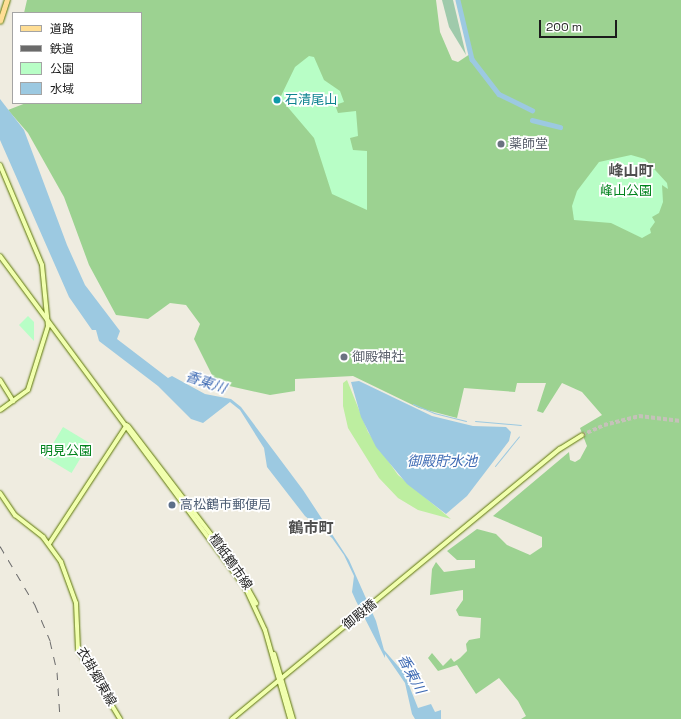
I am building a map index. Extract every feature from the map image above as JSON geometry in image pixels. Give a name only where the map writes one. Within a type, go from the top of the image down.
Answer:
[{"type":"main road","points":[[0,12],[6,0]]},
{"type":"main road","points":[[0,21],[6,0]]},
{"type":"main road","points":[[0,165],[42,265],[48,318],[30,386],[0,410]]},
{"type":"main road","points":[[0,256],[48,318]]},
{"type":"main road","name":"檀紙鶴市線","points":[[48,318],[245,587],[265,630],[292,719]]},
{"type":"main road","points":[[0,380],[13,400]]},
{"type":"main road","points":[[49,544],[128,426]]},
{"type":"main road","name":"御殿橋","points":[[232,719],[340,632],[560,449],[582,436]]},
{"type":"main road","name":"衣掛郷東線","points":[[0,493],[15,515],[49,544],[74,597],[78,649],[120,719]]},
{"type":"green space","points":[[27,0],[436,0],[440,32],[452,60],[458,62],[470,54],[456,0],[681,0],[681,719],[521,719],[526,716],[518,701],[499,678],[476,694],[457,665],[438,671],[428,658],[432,653],[443,666],[451,658],[454,662],[467,651],[466,644],[469,640],[480,638],[481,618],[459,616],[456,610],[463,600],[463,590],[430,595],[432,569],[436,562],[444,572],[475,568],[475,560],[457,560],[447,551],[477,529],[496,534],[507,545],[530,555],[542,547],[542,537],[493,516],[569,452],[570,460],[575,462],[580,459],[587,446],[580,428],[602,415],[582,392],[562,383],[543,413],[537,411],[546,383],[517,383],[515,392],[464,388],[457,418],[419,408],[353,376],[295,379],[295,391],[270,395],[216,383],[194,339],[200,324],[186,305],[170,303],[148,319],[116,315],[89,265],[64,197],[28,133],[8,110],[23,104],[142,104],[142,12],[24,12]]},
{"type":"green space","points":[[442,0],[453,0],[466,55],[449,27]]},
{"type":"green space","points":[[309,56],[314,57],[324,80],[340,91],[344,102],[335,105],[338,113],[356,111],[358,136],[350,138],[353,150],[367,151],[367,210],[332,194],[314,138],[280,98],[295,67]]},
{"type":"green space","name":"峰山公園","points":[[631,155],[645,159],[667,183],[668,189],[662,185],[663,202],[659,213],[652,217],[655,222],[650,229],[651,233],[642,238],[611,223],[574,220],[572,206],[577,191],[599,162]]},
{"type":"green space","points":[[28,316],[34,322],[34,341],[19,325]]},
{"type":"green space","points":[[347,380],[368,432],[398,475],[451,519],[418,510],[398,498],[379,478],[348,428],[343,406],[343,383]]},
{"type":"green space","name":"明見公園","points":[[63,427],[90,443],[72,473],[45,457]]},
{"type":"water","points":[[0,99],[24,130],[67,245],[85,285],[120,331],[117,339],[168,378],[172,376],[205,394],[231,399],[241,407],[303,490],[349,560],[376,621],[384,650],[404,673],[418,708],[431,704],[435,712],[441,710],[441,719],[415,719],[412,714],[405,683],[385,654],[385,658],[352,592],[354,576],[344,555],[332,538],[305,516],[267,467],[264,448],[240,410],[230,402],[203,423],[191,419],[158,386],[99,341],[96,330],[92,330],[69,297],[0,140]]},
{"type":"water","name":"御殿貯水池","points":[[359,381],[432,416],[473,426],[506,427],[511,432],[509,441],[467,496],[446,514],[407,484],[376,447],[361,417],[351,382]]},
{"type":"waterway","points":[[458,0],[472,59],[499,94],[532,110]]},
{"type":"waterway","points":[[532,120],[560,127]]},
{"type":"waterway","points":[[413,404],[434,413],[466,421]]},
{"type":"waterway","points":[[475,421],[521,425]]},
{"type":"waterway","points":[[495,466],[519,436]]},
{"type":"tunnel","points":[[582,435],[604,425],[639,416],[681,421]]},
{"type":"railway","points":[[0,546],[35,605],[50,641],[57,672],[60,719]]},
{"type":"place","name":"石清尾山","points":[[277,100]]},
{"type":"place","name":"薬師堂","points":[[501,144]]},
{"type":"place","name":"御殿神社","points":[[344,357]]},
{"type":"place","name":"高松鶴市郵便局","points":[[172,505]]},
{"type":"district","name":"峰山町","points":[[631,171]]},
{"type":"district","name":"鶴市町","points":[[311,528]]},
{"type":"water label","name":"香東川","points":[[206,382]]},
{"type":"water label","name":"香東川","points":[[412,674]]}]
